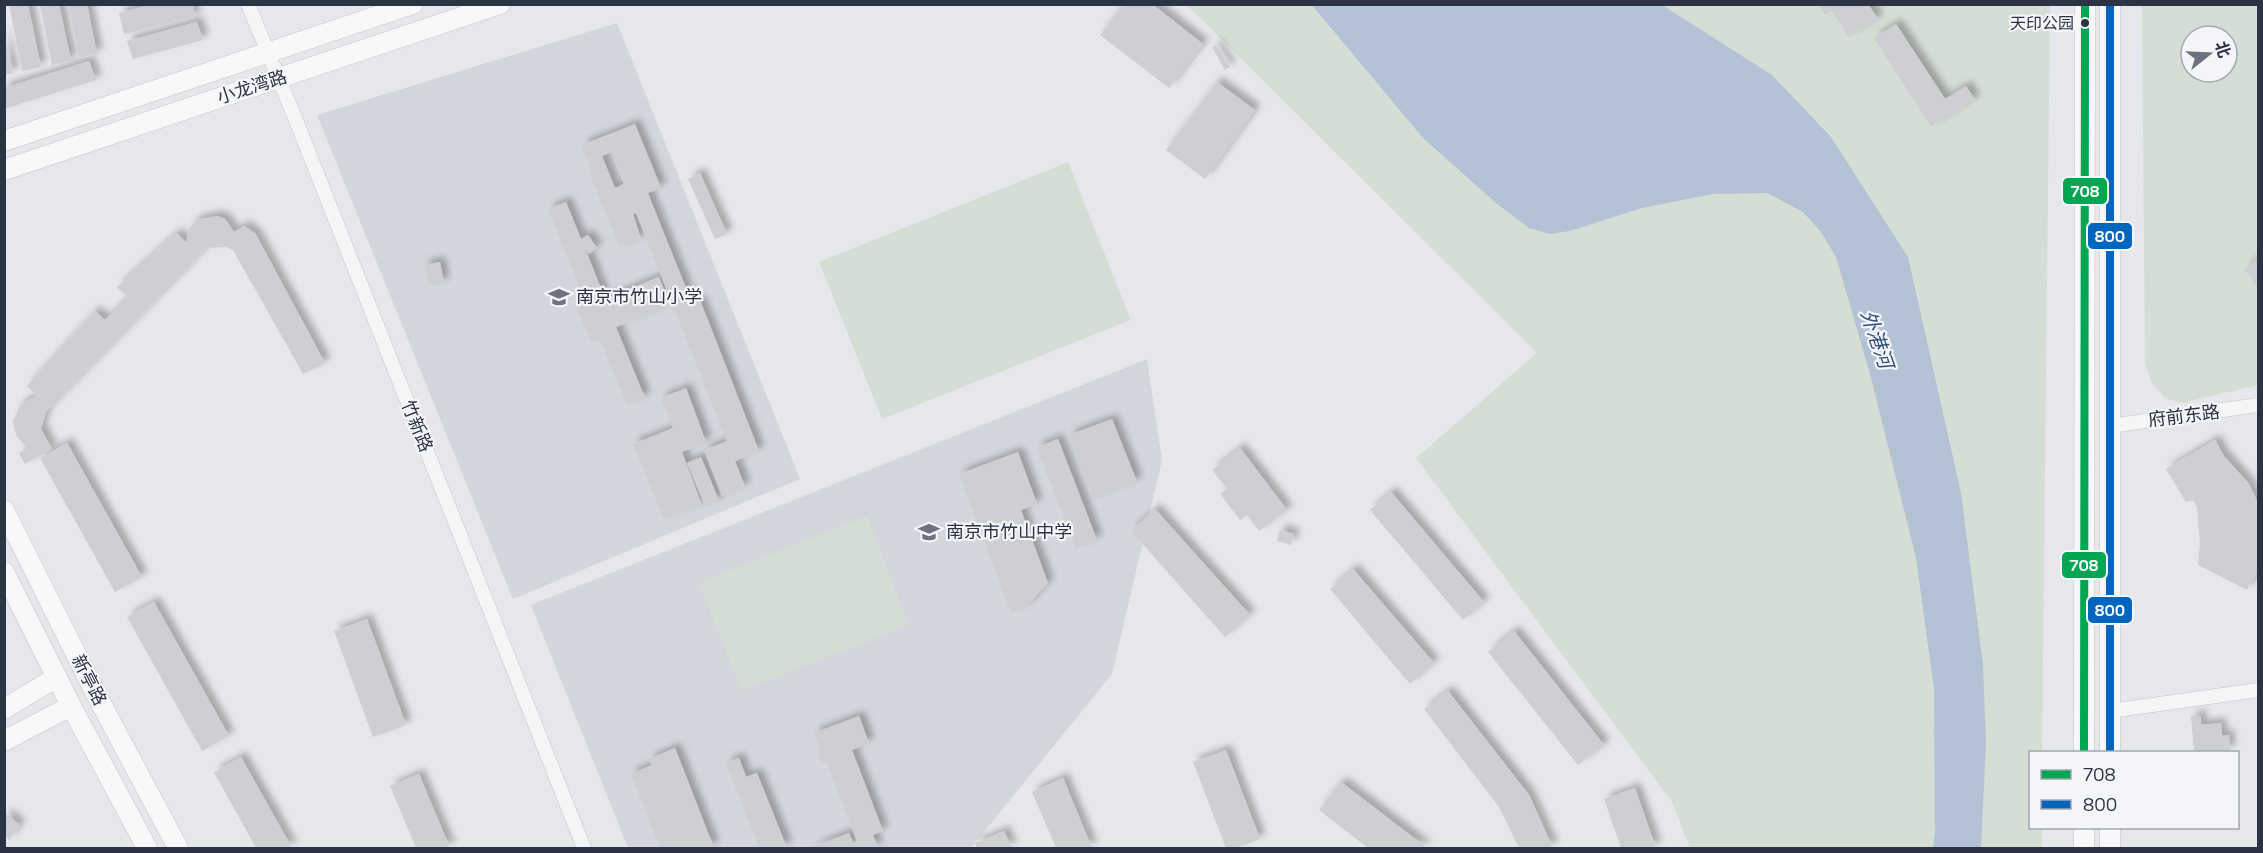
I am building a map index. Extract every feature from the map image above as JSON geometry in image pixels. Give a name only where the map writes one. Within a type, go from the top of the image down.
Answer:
[{"type":"main road","name":"小龙湾路","points":[[4,141],[413,4]]},
{"type":"main road","name":"小龙湾路","points":[[4,170],[500,4]]},
{"type":"main road","points":[[2084,751],[2085,4]]},
{"type":"main road","points":[[2110,4],[2110,751]]},
{"type":"main road","name":"新亭路","points":[[4,510],[96,694],[178,849]]},
{"type":"main road","name":"新亭路","points":[[4,572],[71,706],[147,849]]},
{"type":"main road","points":[[4,709],[57,677]]},
{"type":"main road","points":[[4,741],[71,706]]},
{"type":"main road","points":[[2084,829],[2084,849]]},
{"type":"main road","points":[[2110,829],[2110,849]]},
{"type":"street","name":"竹新路","points":[[248,4],[584,849]]},
{"type":"street","name":"府前东路","points":[[2110,426],[2259,405]]},
{"type":"street","points":[[2110,711],[2259,690]]},
{"type":"shaded area","points":[[1187,5],[2050,5],[2042,751],[2029,751],[2029,829],[2042,829],[2042,848],[1690,848],[1672,802],[1416,458],[1537,353]]},
{"type":"shaded area","points":[[2142,5],[2258,5],[2258,385],[2182,403],[2165,398],[2152,383],[2145,364]]},
{"type":"shaded area","name":"南京市竹山小学","points":[[617,23],[800,479],[513,599],[317,115]]},
{"type":"shaded area","points":[[1068,162],[1131,320],[882,419],[819,262]]},
{"type":"shaded area","name":"南京市竹山中学","points":[[1147,359],[1162,460],[1112,674],[971,848],[628,848],[531,605]]},
{"type":"shaded area","points":[[867,516],[909,625],[742,691],[699,583]]},
{"type":"water","name":"外港河","points":[[1312,5],[1662,5],[1772,75],[1831,137],[1908,257],[1961,493],[1983,664],[1986,744],[1981,848],[1933,848],[1935,832],[1934,689],[1916,558],[1870,374],[1836,257],[1821,232],[1803,212],[1767,193],[1713,194],[1642,208],[1570,231],[1550,234],[1529,228],[1496,203],[1423,138]]},
{"type":"building","points":[[9,4],[28,4],[41,67],[22,71]]},
{"type":"building","points":[[40,4],[59,4],[71,61],[52,65]]},
{"type":"building","points":[[68,4],[87,4],[97,54],[79,58]]},
{"type":"building","points":[[154,4],[193,4],[195,17],[124,34],[119,13]]},
{"type":"building","points":[[1124,4],[1152,4],[1203,44],[1169,88],[1100,35]]},
{"type":"building","points":[[1818,4],[1868,4],[1878,19],[1849,37],[1832,11],[1825,15]]},
{"type":"building","points":[[197,22],[203,40],[133,59],[127,41]]},
{"type":"building","points":[[1896,24],[1945,99],[1966,86],[1975,100],[1931,127],[1874,38]]},
{"type":"building","points":[[4,34],[13,73],[4,75]]},
{"type":"building","points":[[1216,45],[1230,67],[1225,70],[1212,47]]},
{"type":"building","points":[[89,61],[96,80],[4,109],[4,88]]},
{"type":"building","points":[[1217,82],[1255,110],[1205,179],[1166,150]]},
{"type":"building","points":[[635,124],[661,188],[648,193],[692,303],[700,300],[759,451],[735,461],[745,487],[722,496],[704,450],[727,441],[636,213],[633,214],[641,239],[620,248],[593,182],[582,145]],"holes":[[[612,152],[624,184],[615,188],[602,156]]]},
{"type":"building","points":[[700,173],[727,234],[715,239],[688,179]]},
{"type":"building","points":[[566,202],[581,239],[588,235],[597,248],[589,254],[585,248],[605,299],[659,277],[670,306],[616,327],[645,398],[627,405],[600,339],[591,343],[577,309],[587,305],[548,209]]},
{"type":"building","points":[[217,216],[225,219],[234,232],[244,226],[255,233],[325,363],[303,374],[233,250],[225,247],[206,248],[46,412],[41,429],[52,449],[25,464],[19,453],[27,449],[16,435],[13,421],[21,404],[37,396],[27,386],[95,311],[105,320],[128,297],[117,287],[176,233],[186,242],[190,228],[197,220]]},
{"type":"building","points":[[2258,258],[2258,288],[2245,270]]},
{"type":"building","points":[[440,262],[444,283],[429,286],[424,265]]},
{"type":"building","points":[[686,388],[706,442],[682,452],[702,505],[664,520],[633,444],[673,428],[661,398]]},
{"type":"building","points":[[1112,419],[1137,482],[1093,499],[1069,435]]},
{"type":"building","points":[[1058,439],[1097,540],[1076,548],[1037,447]]},
{"type":"building","points":[[2215,440],[2224,456],[2249,484],[2258,503],[2258,570],[2247,590],[2198,565],[2200,543],[2197,508],[2193,500],[2186,502],[2166,469]]},
{"type":"building","points":[[67,443],[142,577],[115,592],[40,458]]},
{"type":"building","points":[[1240,448],[1287,510],[1259,531],[1247,515],[1240,520],[1220,494],[1227,489],[1212,470]]},
{"type":"building","points":[[1018,452],[1037,504],[1021,510],[1048,583],[1027,606],[1011,613],[959,474]]},
{"type":"building","points":[[701,457],[719,501],[705,506],[687,463]]},
{"type":"building","points":[[1391,492],[1484,602],[1463,620],[1370,510]]},
{"type":"building","points":[[1155,509],[1250,615],[1225,637],[1131,531]]},
{"type":"building","points":[[1280,530],[1294,534],[1291,545],[1277,541]]},
{"type":"building","points":[[1353,569],[1434,663],[1410,684],[1330,589]]},
{"type":"building","points":[[154,602],[229,736],[202,751],[127,617]]},
{"type":"building","points":[[367,619],[406,725],[373,737],[334,631]]},
{"type":"building","points":[[1514,631],[1604,745],[1578,765],[1488,652]]},
{"type":"building","points":[[1448,691],[1529,795],[1553,848],[1519,848],[1499,807],[1424,709]]},
{"type":"building","points":[[859,716],[869,743],[852,750],[883,831],[873,835],[878,848],[810,848],[849,833],[853,843],[857,841],[826,761],[821,763],[817,754],[821,752],[814,733]]},
{"type":"building","points":[[2191,716],[2201,716],[2201,725],[2221,723],[2222,736],[2229,735],[2230,751],[2194,751]]},
{"type":"building","points":[[675,748],[714,848],[660,848],[631,774],[652,765],[649,759]]},
{"type":"building","points":[[1226,750],[1260,839],[1236,848],[1226,848],[1193,762]]},
{"type":"building","points":[[241,757],[292,848],[256,848],[214,772]]},
{"type":"building","points":[[739,758],[746,777],[757,773],[787,848],[759,848],[726,763]]},
{"type":"building","points":[[419,774],[450,848],[416,848],[390,786]]},
{"type":"building","points":[[1063,778],[1092,848],[1056,848],[1032,792]]},
{"type":"building","points":[[1341,782],[1427,848],[1368,848],[1319,810]]},
{"type":"building","points":[[1635,788],[1656,848],[1621,848],[1604,799]]},
{"type":"building","points":[[5,813],[20,825],[9,840],[5,836]]},
{"type":"building","points":[[1004,831],[1012,848],[977,848],[975,843]]},
{"type":"transit line","name":"708","points":[[2084,751],[2085,4]]},
{"type":"transit line","name":"800","points":[[2110,4],[2110,751]]},
{"type":"place","name":"天印公园","points":[[2085,23]]},
{"type":"place","name":"南京市竹山小学","points":[[559,297]]},
{"type":"place","name":"南京市竹山中学","points":[[929,532]]}]
